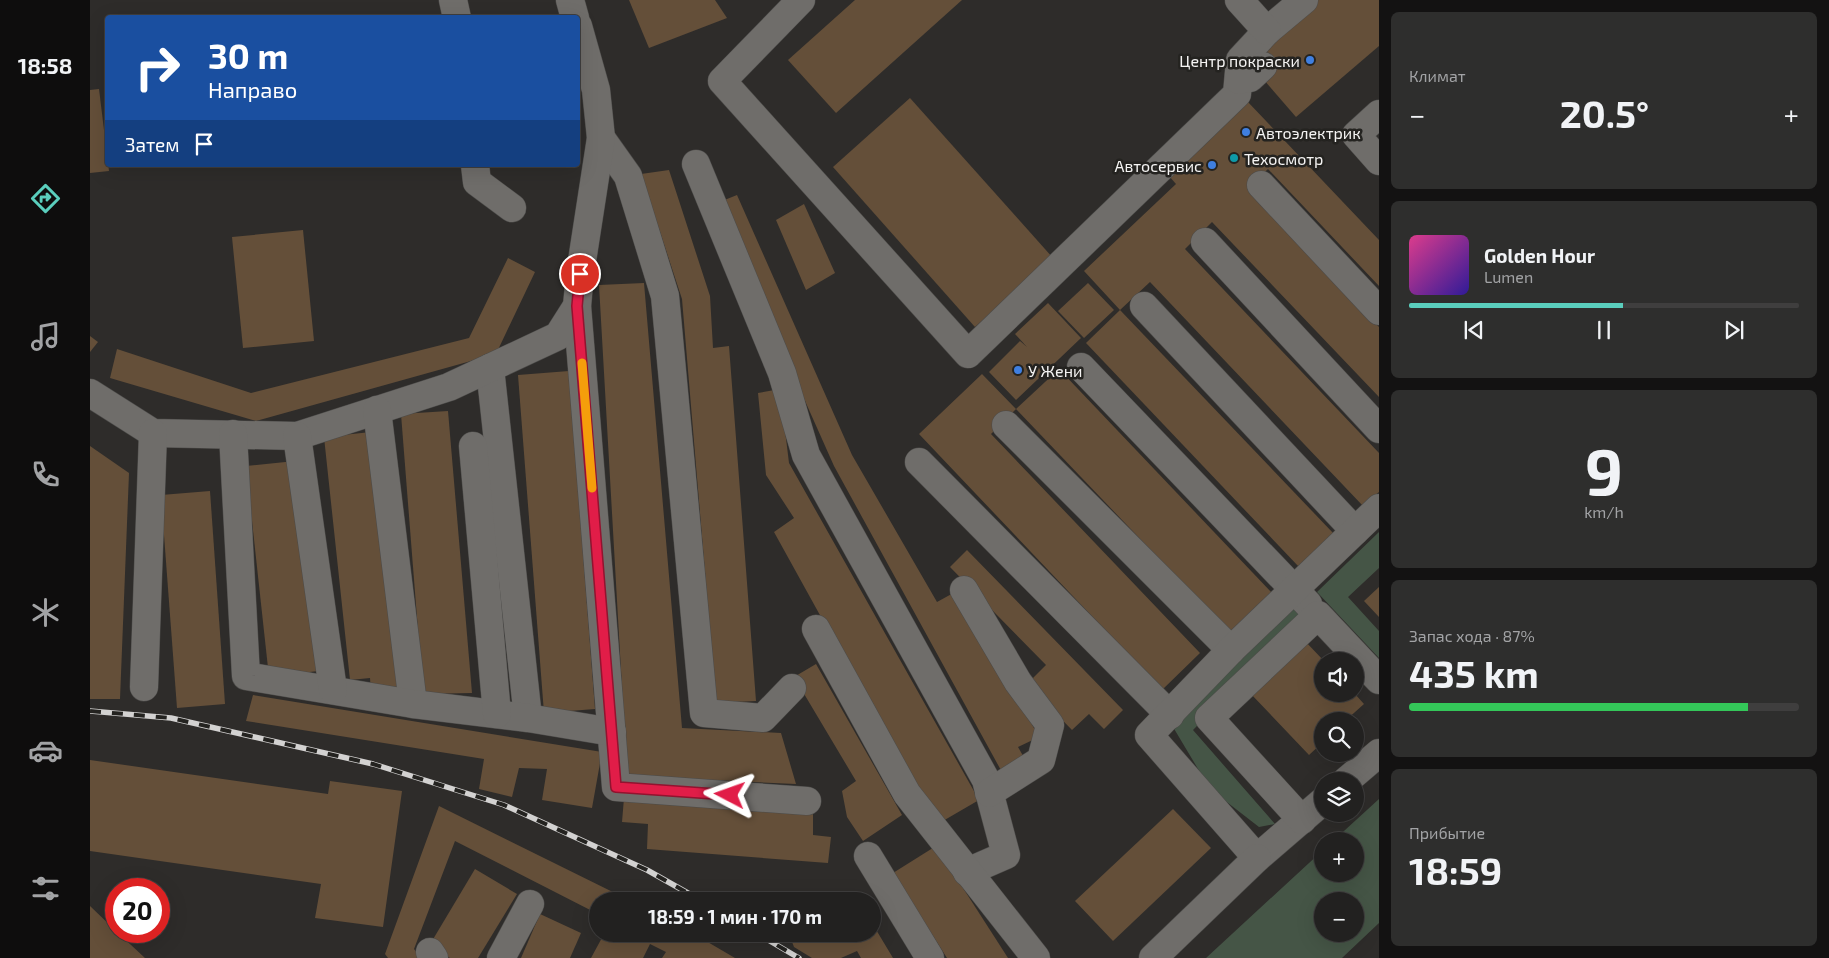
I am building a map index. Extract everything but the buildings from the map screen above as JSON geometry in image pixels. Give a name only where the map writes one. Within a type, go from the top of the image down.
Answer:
[{"type":"lane","points":[[454,0],[456,15]]},
{"type":"lane","points":[[570,0],[574,15]]},
{"type":"lane","points":[[801,0],[722,81],[968,354],[1237,94],[1240,60],[1267,31],[1304,0]]},
{"type":"lane","points":[[1239,0],[1267,31]]},
{"type":"lane","points":[[580,33],[596,90],[601,138],[580,274],[577,306],[616,787],[807,801]]},
{"type":"lane","points":[[1238,80],[1250,78],[1263,66]]},
{"type":"lane","points":[[1379,114],[1356,135],[1379,161]]},
{"type":"lane","points":[[601,138],[628,176],[665,296],[704,713],[763,718],[792,688]]},
{"type":"lane","points":[[696,164],[782,373],[806,455],[986,780],[1006,856],[997,909]]},
{"type":"lane","points":[[475,167],[477,182],[512,208]]},
{"type":"lane","points":[[1261,185],[1379,311]]},
{"type":"lane","points":[[1205,242],[1379,429]]},
{"type":"lane","points":[[90,393],[153,433],[297,436],[449,387],[490,368],[558,336],[577,306]]},
{"type":"lane","points":[[1144,306],[1355,531]]},
{"type":"lane","points":[[1081,367],[1296,589],[1379,680]]},
{"type":"lane","points":[[490,368],[528,718]]},
{"type":"lane","points":[[377,410],[413,704]]},
{"type":"lane","points":[[1006,425],[1231,650]]},
{"type":"lane","points":[[144,687],[153,433]]},
{"type":"lane","points":[[233,434],[246,676],[413,704],[528,718],[612,732]]},
{"type":"lane","points":[[297,436],[333,690]]},
{"type":"lane","points":[[473,446],[497,714]]},
{"type":"lane","points":[[919,462],[1170,715]]},
{"type":"lane","points":[[1257,858],[1149,735],[1231,650],[1379,508]]},
{"type":"lane","points":[[964,590],[1018,682],[1050,726],[1041,760],[990,793]]},
{"type":"lane","points":[[1302,820],[1209,718],[1318,615]]},
{"type":"lane","points":[[816,629],[907,794],[1036,958]]},
{"type":"lane","points":[[1357,772],[1379,753]]},
{"type":"lane","points":[[1153,958],[1257,858],[1314,809]]},
{"type":"lane","points":[[868,856],[930,958]]},
{"type":"lane","points":[[967,872],[1006,856]]},
{"type":"lane","points":[[500,958],[530,904]]},
{"type":"green space","points":[[1379,532],[1379,568],[1348,597],[1379,631],[1379,658],[1317,592]]},
{"type":"green space","points":[[1297,603],[1307,615],[1193,730],[1275,824],[1259,827],[1210,789],[1173,727]]},
{"type":"green space","points":[[1379,799],[1379,923],[1364,937],[1364,892],[1314,892],[1314,942],[1359,942],[1342,958],[1206,958],[1314,858],[1314,882],[1364,882],[1364,832],[1343,832],[1354,822],[1364,822],[1364,813]]},
{"type":"railway","points":[[90,711],[171,718],[373,764],[504,805],[647,870],[686,892]]},
{"type":"railway","points":[[772,942],[799,958]]},
{"type":"slow traffic","points":[[582,363],[592,488]]},
{"type":"place","name":"Центр покраски","points":[[1310,60]]},
{"type":"place","name":"Автоэлектрик","points":[[1246,132]]},
{"type":"place","name":"Техосмотр","points":[[1234,158]]},
{"type":"place","name":"Автосервис","points":[[1212,165]]},
{"type":"place","name":"У Жени","points":[[1018,370]]},
{"type":"route","points":[[580,274],[577,306],[616,787],[730,795]]}]
